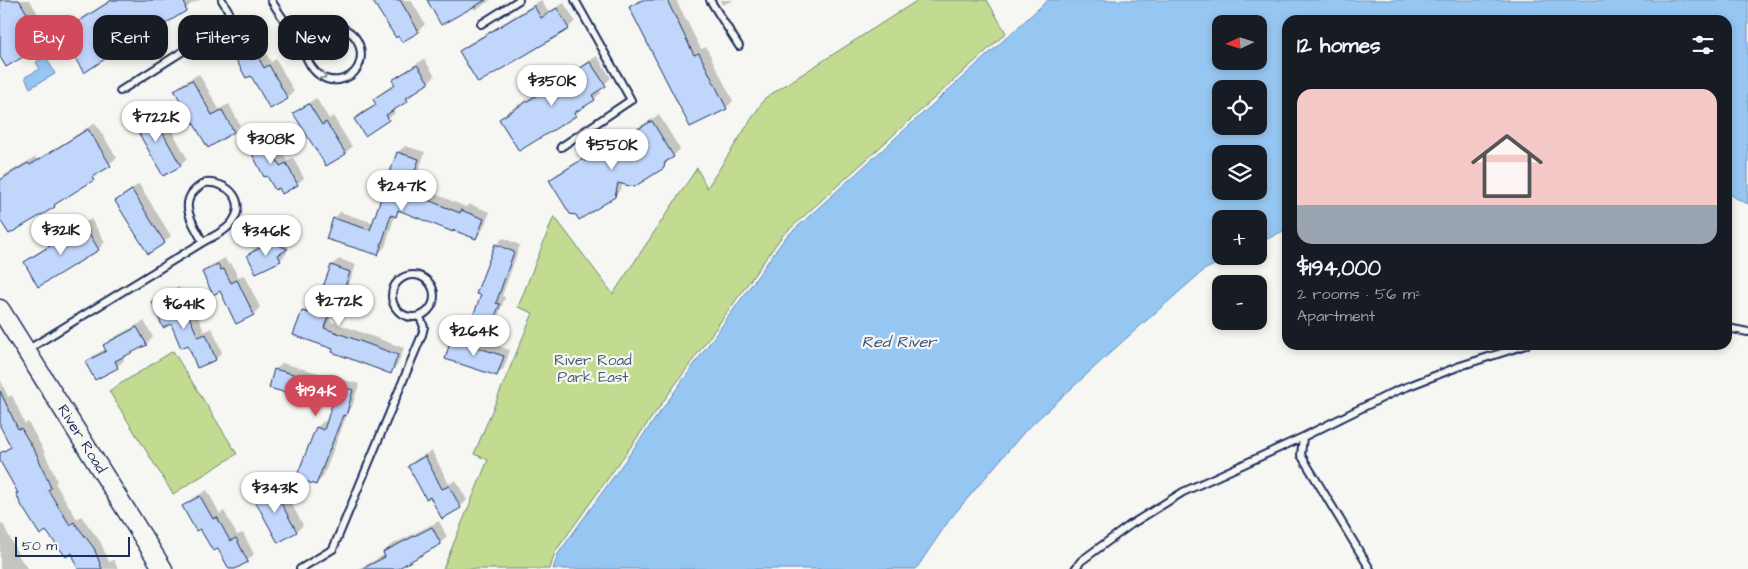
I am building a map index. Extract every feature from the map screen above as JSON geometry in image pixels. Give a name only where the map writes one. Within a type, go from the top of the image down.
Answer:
[{"type":"street","name":"River Road","points":[[0,309],[163,569]]},
{"type":"lane","points":[[120,91],[215,31],[227,21],[228,10],[222,0]]},
{"type":"lane","points":[[271,0],[281,15]]},
{"type":"lane","points":[[481,24],[519,0]]},
{"type":"lane","points":[[561,148],[631,100],[575,0]]},
{"type":"lane","points":[[710,0],[739,46]]},
{"type":"lane","points":[[329,28],[338,28],[346,30],[359,42],[361,59],[358,68],[345,79],[328,80],[314,70],[300,44],[321,31],[329,28]]},
{"type":"lane","points":[[26,350],[203,242],[229,226],[237,212],[237,204],[229,190],[214,182],[198,187],[188,202],[189,217],[203,242]]},
{"type":"lane","points":[[410,275],[416,275],[429,281],[434,294],[431,308],[420,316],[406,316],[395,308],[392,301],[392,294],[397,282],[410,275]]},
{"type":"lane","points":[[300,569],[333,549],[422,335],[424,327],[420,316]]},
{"type":"lane","points":[[1732,329],[1748,332]]},
{"type":"lane","points":[[1075,569],[1081,561],[1130,525],[1183,492],[1303,437],[1396,390],[1460,366],[1510,350]]},
{"type":"lane","points":[[1303,437],[1301,455],[1370,569]]},
{"type":"green space","name":"River Road Park East","points":[[918,0],[987,0],[1006,33],[782,236],[555,552],[550,569],[443,569],[488,460],[474,454],[533,313],[518,307],[554,216],[613,294],[697,168],[707,188],[765,98]]},
{"type":"green space","points":[[173,351],[237,454],[173,494],[109,391]]},
{"type":"water","name":"Red River","points":[[1048,0],[1748,0],[1748,204],[1732,196],[1732,15],[1282,15],[1282,232],[1267,239],[1267,210],[1212,210],[1212,265],[1214,265],[1204,270],[1122,342],[1025,431],[950,519],[916,569],[553,569],[558,554],[785,238]]},
{"type":"water","points":[[48,60],[55,74],[30,88],[25,77],[40,69],[36,62]]},
{"type":"building","points":[[0,0],[19,0],[28,15],[15,15],[15,60],[18,60],[6,67],[0,57]]},
{"type":"building","points":[[112,0],[184,0],[186,11],[168,22],[168,15],[93,15],[93,60],[104,60],[84,73],[76,60],[83,60],[83,19]]},
{"type":"building","points":[[372,0],[400,0],[419,32],[402,42],[398,36],[396,38]]},
{"type":"building","points":[[427,0],[486,0],[441,25]]},
{"type":"building","points":[[642,0],[667,0],[694,55],[699,53],[727,109],[690,127],[629,7]]},
{"type":"building","points":[[534,6],[541,18],[557,8],[569,29],[478,83],[459,51]]},
{"type":"building","points":[[236,60],[260,60],[264,68],[269,65],[288,99],[270,109],[251,76],[246,78]]},
{"type":"building","points":[[590,62],[606,86],[592,95],[595,100],[574,113],[576,116],[519,151],[499,119]]},
{"type":"building","points":[[417,65],[429,83],[406,98],[408,101],[386,115],[389,120],[365,136],[354,119],[376,105],[373,99],[395,85],[392,80]]},
{"type":"building","points":[[192,80],[212,115],[222,110],[234,132],[208,148],[174,90]]},
{"type":"building","points":[[309,104],[322,125],[326,122],[346,154],[326,166],[293,113]]},
{"type":"building","points":[[150,110],[181,166],[163,176],[132,121]]},
{"type":"building","points":[[652,121],[674,157],[665,162],[664,168],[634,187],[618,183],[615,197],[579,220],[576,215],[570,214],[549,180],[583,159],[585,161],[603,150],[604,143],[610,145]]},
{"type":"building","points":[[88,129],[111,166],[92,177],[94,180],[54,205],[55,207],[9,234],[0,220],[0,180],[28,163],[30,165]]},
{"type":"building","points":[[263,133],[280,166],[286,163],[298,185],[282,194],[279,188],[275,190],[267,176],[264,177],[246,142]]},
{"type":"building","points":[[397,152],[419,159],[408,192],[460,213],[461,210],[484,219],[476,239],[398,210],[396,217],[391,215],[378,255],[326,239],[333,218],[370,230]]},
{"type":"building","points":[[132,190],[165,243],[148,254],[115,201]]},
{"type":"building","points":[[84,225],[99,250],[38,287],[24,262]]},
{"type":"building","points":[[271,242],[288,249],[278,255],[281,261],[256,273],[247,255]]},
{"type":"building","points":[[495,244],[514,252],[496,303],[500,304],[490,328],[471,321],[481,295],[476,294]]},
{"type":"building","points":[[218,264],[221,270],[224,269],[231,283],[237,280],[254,315],[236,324],[220,291],[213,295],[202,272]]},
{"type":"building","points":[[331,265],[350,272],[341,298],[336,296],[324,328],[398,355],[391,374],[332,352],[333,349],[293,335],[302,311],[308,313],[317,288],[322,290]]},
{"type":"building","points":[[172,293],[182,316],[188,314],[198,337],[206,334],[216,360],[197,368],[188,345],[181,348],[171,324],[163,328],[152,302]]},
{"type":"building","points":[[137,327],[147,345],[115,361],[118,368],[95,380],[85,362],[106,351],[103,345]]},
{"type":"building","points":[[451,339],[504,356],[497,376],[445,359]]},
{"type":"building","points":[[274,369],[353,390],[346,416],[343,415],[316,485],[296,478],[316,427],[324,430],[332,405],[269,388]]},
{"type":"building","points":[[0,391],[18,429],[21,428],[37,455],[51,488],[48,490],[70,525],[74,522],[94,548],[102,569],[78,569],[72,553],[66,557],[46,531],[40,535],[20,503],[16,493],[18,493],[0,461],[0,453],[11,447],[0,426]]},
{"type":"building","points":[[425,456],[442,489],[449,486],[461,508],[442,519],[430,497],[426,499],[408,466]]},
{"type":"building","points":[[271,485],[297,532],[278,543],[252,495]]},
{"type":"building","points":[[200,496],[213,519],[217,517],[230,541],[236,538],[248,562],[235,569],[229,569],[218,549],[213,551],[200,529],[196,531],[182,506]]},
{"type":"building","points":[[432,527],[441,544],[397,569],[362,569],[385,557],[383,552]]}]
